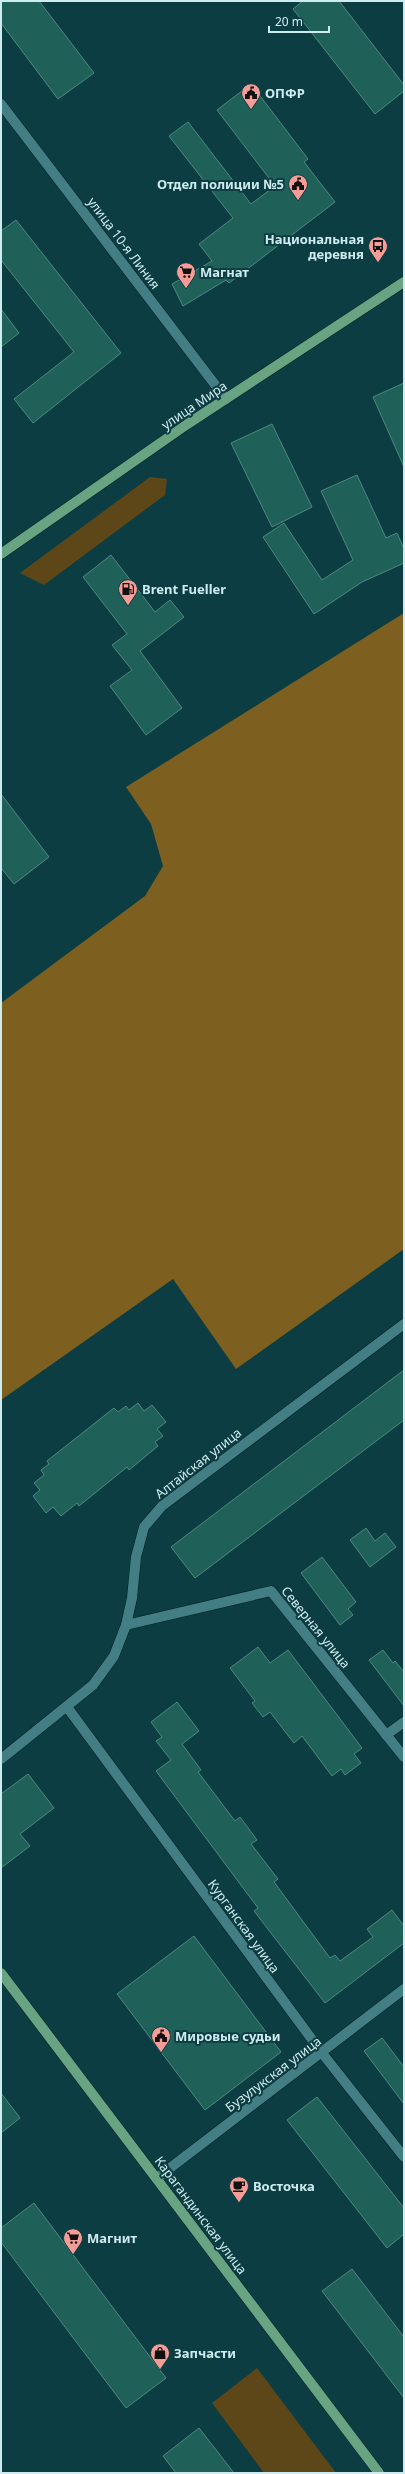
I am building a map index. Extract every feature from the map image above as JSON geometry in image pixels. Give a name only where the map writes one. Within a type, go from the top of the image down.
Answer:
[{"type":"main road","name":"улица Мира","points":[[1,554],[59,512],[226,399],[404,282]]},
{"type":"main road","name":"Карагандинская улица","points":[[1,1973],[379,2473]]},
{"type":"street","name":"улица 10-я Линия","points":[[1,104],[226,399]]},
{"type":"street","name":"Алтайская улица","points":[[1,1759],[93,1685],[114,1656],[126,1625],[132,1598],[136,1557],[144,1527],[162,1506],[404,1324]]},
{"type":"street","name":"Северная улица","points":[[126,1625],[271,1592],[404,1758]]},
{"type":"street","name":"Курганская улица","points":[[67,1707],[322,2053],[404,2157]]},
{"type":"street","points":[[386,1735],[404,1722]]},
{"type":"street","name":"Бузулукская улица","points":[[157,2178],[404,1989]]},
{"type":"shaded area","points":[[150,477],[167,479],[165,495],[44,585],[20,573]]},
{"type":"shaded area","points":[[404,613],[404,1249],[236,1369],[173,1279],[1,1400],[1,1003],[145,896],[163,866],[151,824],[126,787]]},
{"type":"shaded area","points":[[257,2368],[336,2473],[264,2473],[212,2403]]},
{"type":"building","points":[[1,1],[39,1],[94,73],[58,99],[1,23]]},
{"type":"building","points":[[303,1],[339,1],[404,85],[404,91],[375,114],[293,9]]},
{"type":"building","points":[[251,84],[308,159],[304,162],[335,202],[229,283],[226,280],[183,306],[172,284],[212,261],[199,244],[233,218],[169,136],[188,122],[251,204],[275,186],[217,110]]},
{"type":"building","points":[[16,220],[121,353],[33,423],[14,399],[74,352],[1,260],[1,231]]},
{"type":"building","points":[[1,309],[19,333],[1,347]]},
{"type":"building","points":[[404,383],[404,467],[373,397]]},
{"type":"building","points":[[272,424],[312,507],[272,527],[231,443]]},
{"type":"building","points":[[357,475],[386,538],[397,533],[404,549],[404,563],[362,582],[314,614],[263,537],[284,523],[322,580],[353,560],[321,491]]},
{"type":"building","points":[[111,555],[155,612],[170,600],[184,617],[140,651],[182,708],[146,735],[110,686],[132,670],[112,645],[127,634],[83,577]]},
{"type":"building","points":[[1,794],[49,857],[14,884],[1,868]]},
{"type":"building","points":[[404,1370],[404,1420],[195,1578],[171,1547]]},
{"type":"building","points":[[138,1403],[144,1411],[152,1405],[166,1422],[157,1429],[163,1436],[155,1442],[158,1446],[129,1470],[127,1467],[79,1506],[77,1503],[61,1516],[53,1507],[46,1513],[33,1496],[40,1490],[34,1483],[44,1475],[41,1470],[49,1464],[47,1461],[114,1408],[118,1412],[126,1406],[129,1410]]},
{"type":"building","points":[[366,1528],[375,1541],[385,1533],[396,1547],[370,1567],[350,1540]]},
{"type":"building","points":[[322,1557],[356,1602],[348,1609],[353,1615],[340,1625],[301,1573]]},
{"type":"building","points":[[258,1647],[270,1663],[288,1650],[362,1748],[354,1754],[361,1763],[345,1775],[341,1769],[332,1776],[302,1736],[294,1743],[270,1712],[263,1717],[252,1703],[255,1701],[230,1668]]},
{"type":"building","points":[[383,1650],[393,1663],[395,1661],[404,1672],[404,1706],[369,1660]]},
{"type":"building","points":[[177,1702],[199,1731],[182,1744],[201,1770],[198,1772],[235,1821],[240,1817],[257,1840],[251,1844],[278,1879],[274,1882],[330,1958],[335,1955],[340,1961],[373,1937],[367,1929],[392,1910],[404,1926],[404,1943],[325,2003],[254,1911],[258,1908],[156,1771],[171,1760],[156,1741],[162,1737],[151,1722]]},
{"type":"building","points":[[28,1774],[54,1808],[20,1834],[30,1846],[1,1868],[1,1794]]},
{"type":"building","points":[[194,1936],[281,2052],[205,2110],[117,1994]]},
{"type":"building","points":[[382,2038],[404,2067],[404,2104],[364,2051]]},
{"type":"building","points":[[1,2093],[20,2118],[1,2133]]},
{"type":"building","points":[[317,2097],[404,2208],[404,2234],[387,2248],[287,2120]]},
{"type":"building","points":[[34,2203],[166,2378],[126,2408],[1,2242],[1,2228]]},
{"type":"building","points":[[352,2269],[404,2337],[404,2398],[322,2291]]},
{"type":"building","points":[[199,2428],[234,2473],[176,2473],[163,2456]]},
{"type":"place","name":"ОПФР","points":[[251,110]]},
{"type":"place","name":"Отдел полиции №5","points":[[298,201]]},
{"type":"place","name":"Национальная деревня","points":[[378,263]]},
{"type":"place","name":"Магнат","points":[[186,289]]},
{"type":"place","name":"Brent Fueller","points":[[128,606]]},
{"type":"place","name":"Мировые судьи","points":[[161,2053]]},
{"type":"place","name":"Восточка","points":[[239,2203]]},
{"type":"place","name":"Магнит","points":[[73,2255]]},
{"type":"place","name":"Запчасти","points":[[160,2370]]}]
